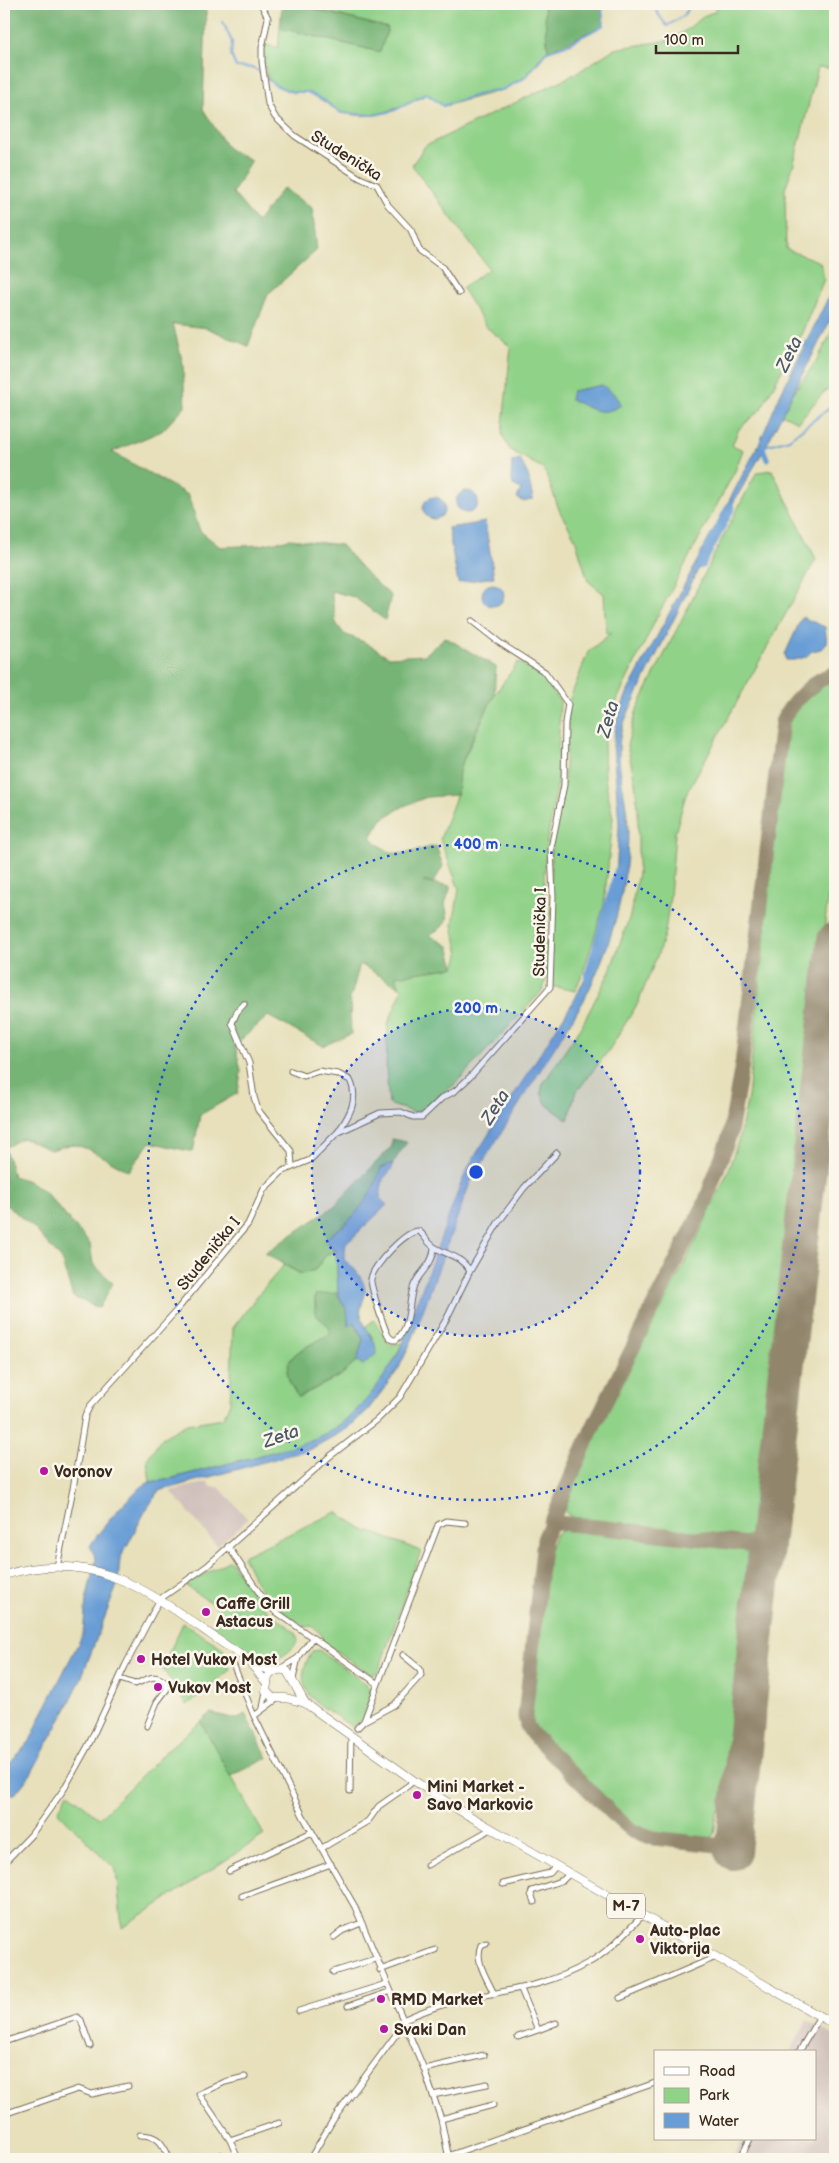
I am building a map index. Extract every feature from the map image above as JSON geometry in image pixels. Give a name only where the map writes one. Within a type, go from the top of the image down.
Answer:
[{"type":"main road","name":"M-7","points":[[4,1575],[26,1569],[71,1567],[101,1572],[130,1582],[160,1599],[250,1662],[276,1671],[287,1671],[305,1703]]},
{"type":"main road","name":"M-7","points":[[250,1662],[266,1682]]},
{"type":"main road","points":[[276,1671],[266,1682],[266,1691],[277,1699]]},
{"type":"main road","points":[[286,1698],[294,1683]]},
{"type":"main road","name":"M-7","points":[[277,1699],[286,1698],[305,1703],[413,1780],[491,1829],[835,2025]]},
{"type":"street","name":"Studenička","points":[[261,4],[268,18],[262,48],[268,104],[280,124],[295,136],[360,178],[377,185],[388,205],[411,230],[420,250],[442,267],[459,293]]},
{"type":"street","name":"Studenička I","points":[[57,1567],[73,1489],[84,1416],[90,1406],[176,1312],[248,1224],[264,1189],[283,1171],[310,1160],[337,1133],[380,1113],[390,1111],[401,1112],[412,1117],[422,1117],[442,1098],[455,1091],[470,1076],[550,987],[553,897],[551,848],[564,785],[568,704],[546,672],[500,643],[472,621]]},
{"type":"street","points":[[244,1004],[237,1012],[232,1023],[248,1063],[258,1110],[291,1151],[292,1167]]},
{"type":"street","points":[[290,1071],[304,1076],[319,1071],[338,1074],[350,1080],[353,1092],[353,1108],[337,1133]]},
{"type":"street","points":[[4,1863],[31,1835],[64,1789],[88,1746],[160,1599],[207,1566],[329,1457],[377,1420],[400,1397],[456,1302],[470,1271],[510,1206],[557,1153]]},
{"type":"street","points":[[435,1248],[434,1255],[426,1270],[413,1287],[410,1310],[401,1335],[396,1340],[393,1340],[387,1333],[379,1305],[371,1290],[371,1277],[389,1252],[416,1230],[422,1233],[435,1248],[450,1253],[465,1263],[470,1271]]},
{"type":"street","points":[[357,1728],[364,1720],[438,1525],[446,1521],[465,1523]]},
{"type":"street","points":[[228,1546],[268,1606],[378,1684]]},
{"type":"street","points":[[276,1671],[298,1658],[312,1638]]},
{"type":"street","points":[[364,1720],[394,1705],[421,1675],[420,1669],[402,1655]]},
{"type":"street","points":[[294,1683],[298,1658]]},
{"type":"street","points":[[233,1664],[254,1716],[312,1832],[346,1889],[361,1923],[424,2069],[441,2119],[449,2157]]},
{"type":"street","points":[[120,1679],[134,1684],[146,1678],[156,1677],[165,1682],[167,1689],[158,1702],[147,1726]]},
{"type":"street","points":[[262,1709],[266,1691]]},
{"type":"street","points":[[254,1716],[277,1699]]},
{"type":"street","points":[[350,1790],[351,1735]]},
{"type":"street","points":[[322,1848],[368,1821],[379,1806],[410,1785],[413,1780]]},
{"type":"street","points":[[427,1865],[491,1829]]},
{"type":"street","points":[[229,1871],[312,1832]]},
{"type":"street","points":[[242,1896],[331,1864]]},
{"type":"street","points":[[503,1884],[550,1873],[556,1866]]},
{"type":"street","points":[[534,1902],[531,1892],[563,1880],[569,1874]]},
{"type":"street","points":[[310,2159],[333,2120],[403,2022],[448,2003],[540,1985],[590,1963],[621,1938],[643,1915]]},
{"type":"street","points":[[334,1937],[342,1931],[361,1923]]},
{"type":"street","points":[[486,1943],[481,1945],[478,1952],[487,1982],[494,1994]]},
{"type":"street","points":[[380,1970],[435,1950]]},
{"type":"street","points":[[620,1998],[716,1957]]},
{"type":"street","points":[[333,1972],[376,1959]]},
{"type":"street","points":[[299,2012],[386,1984]]},
{"type":"street","points":[[521,1989],[538,2030]]},
{"type":"street","points":[[348,2006],[390,1992]]},
{"type":"street","points":[[801,2050],[820,2016]]},
{"type":"street","points":[[4,2042],[77,2017],[80,2020],[90,2046]]},
{"type":"street","points":[[518,2037],[556,2023]]},
{"type":"street","points":[[424,2069],[484,2055]]},
{"type":"street","points":[[238,2159],[230,2140],[199,2094],[226,2082],[245,2077]]},
{"type":"street","points":[[439,2159],[654,2083]]},
{"type":"street","points":[[433,2095],[487,2084]]},
{"type":"street","points":[[4,2114],[78,2089],[92,2094],[128,2086]]},
{"type":"street","points":[[441,2119],[492,2105]]},
{"type":"street","points":[[230,2140],[279,2123]]},
{"type":"street","points":[[140,2135],[151,2135],[156,2138],[170,2159]]},
{"type":"street","points":[[740,2159],[750,2140]]},
{"type":"street","points":[[212,2159],[221,2155]]},
{"type":"shaded area","points":[[208,1482],[211,1487],[219,1487],[248,1519],[217,1546],[171,1491]]},
{"type":"shaded area","points":[[807,2020],[835,2036],[835,2159],[732,2159],[742,2140],[816,2140],[816,2050],[791,2050]]},
{"type":"green space","points":[[4,4],[203,4],[206,12],[203,109],[228,149],[251,160],[233,193],[257,222],[283,188],[312,208],[317,250],[268,294],[248,346],[207,328],[173,324],[183,364],[185,406],[162,431],[112,452],[188,495],[200,531],[220,547],[260,545],[290,539],[341,545],[368,575],[391,596],[385,620],[354,597],[331,591],[336,623],[344,634],[364,642],[389,657],[425,655],[445,637],[496,667],[494,696],[476,730],[459,770],[457,795],[427,797],[404,806],[382,819],[371,837],[387,850],[401,854],[436,846],[443,866],[434,882],[423,882],[451,886],[445,904],[448,919],[441,928],[429,935],[449,946],[455,967],[396,976],[399,987],[360,964],[350,1000],[351,1034],[323,1046],[268,1016],[235,1045],[241,1071],[238,1093],[200,1115],[193,1152],[150,1142],[129,1171],[88,1149],[72,1144],[51,1150],[22,1138],[5,1148],[13,1176],[31,1182],[46,1193],[90,1244],[93,1264],[113,1283],[99,1308],[73,1297],[61,1259],[34,1228],[4,1203]]},
{"type":"green space","points":[[282,4],[293,4],[388,28],[380,52],[280,28]]},
{"type":"green space","points":[[295,4],[544,4],[548,51],[527,76],[502,90],[444,106],[426,94],[386,112],[366,115],[343,113],[310,93],[291,92],[275,85],[270,80],[265,69],[263,45],[278,47],[280,28],[380,52],[388,28]]},
{"type":"green space","points":[[544,4],[606,4],[602,11],[604,25],[548,51]]},
{"type":"green space","points":[[713,4],[835,4],[835,69],[818,67],[794,163],[785,189],[786,249],[820,262],[824,279],[801,335],[761,409],[739,429],[732,445],[743,450],[735,471],[657,617],[618,698],[611,717],[604,742],[605,779],[613,818],[604,905],[584,970],[575,991],[551,986],[551,847],[564,784],[568,704],[588,652],[612,632],[606,634],[604,594],[588,581],[575,538],[560,512],[544,469],[510,450],[502,434],[511,347],[486,327],[462,288],[489,269],[412,165],[425,146],[575,74],[614,49],[670,40],[688,29],[703,16],[716,11]]},
{"type":"green space","points":[[835,326],[835,385],[824,392],[798,422],[779,413],[817,360]]},
{"type":"green space","points":[[772,470],[816,559],[686,794],[675,833],[670,897],[665,932],[658,954],[638,1003],[609,1050],[575,1094],[568,1120],[547,1105],[541,1093],[543,1084],[581,1027],[609,973],[630,916],[638,873],[638,808],[635,782],[627,745],[637,709],[757,472]]},
{"type":"green space","points":[[518,662],[544,678],[560,701],[557,787],[547,841],[544,875],[547,975],[543,990],[454,1085],[415,1113],[389,1104],[386,1068],[388,1024],[402,990],[395,976],[455,967],[459,955],[453,925],[459,889],[440,839],[457,794],[459,769],[493,697]]},
{"type":"green space","points":[[835,679],[835,836],[756,1527],[750,1535],[743,1537],[571,1517],[565,1512],[568,1498],[598,1430],[688,1257],[727,1174],[740,1135],[748,1097],[786,730],[798,708],[817,691]]},
{"type":"green space","points":[[392,1139],[407,1142],[393,1163],[381,1168],[373,1189],[356,1214],[331,1234],[329,1245],[336,1250],[326,1255],[315,1270],[301,1274],[265,1253],[333,1207],[392,1146]]},
{"type":"green space","points":[[336,1250],[338,1293],[315,1296],[315,1314],[330,1327],[329,1335],[307,1346],[292,1358],[288,1365],[288,1374],[291,1384],[299,1397],[340,1376],[357,1361],[364,1364],[373,1338],[365,1327],[374,1320],[390,1345],[402,1343],[389,1369],[372,1394],[351,1416],[327,1433],[311,1441],[287,1449],[165,1480],[150,1482],[147,1459],[162,1438],[187,1424],[223,1418],[230,1403],[233,1328],[257,1296],[284,1265],[300,1274],[315,1270],[326,1255]]},
{"type":"green space","points":[[337,1293],[347,1311],[349,1326],[355,1322],[363,1339],[357,1361],[341,1375],[298,1397],[290,1384],[287,1373],[288,1364],[299,1351],[329,1334],[330,1327],[316,1315],[315,1295]]},
{"type":"green space","points":[[336,1512],[369,1533],[368,1531],[421,1551],[378,1672],[370,1674],[323,1642],[321,1634],[312,1626],[305,1627],[270,1602],[258,1586],[243,1556]]},
{"type":"green space","points":[[564,1530],[744,1550],[750,1555],[752,1562],[724,1804],[717,1813],[714,1834],[711,1839],[652,1832],[630,1822],[534,1728],[531,1715],[541,1605],[549,1552],[556,1534]]},
{"type":"green space","points":[[230,1560],[259,1603],[296,1633],[298,1641],[283,1656],[264,1662],[213,1627],[218,1608],[185,1585]]},
{"type":"green space","points":[[183,1623],[223,1648],[230,1670],[187,1705],[162,1668]]},
{"type":"green space","points":[[319,1650],[367,1685],[372,1693],[362,1720],[352,1727],[319,1704],[305,1688],[303,1678],[305,1666],[312,1651]]},
{"type":"green space","points":[[210,1713],[237,1719],[245,1714],[268,1758],[230,1776],[201,1722]]},
{"type":"green space","points":[[201,1722],[264,1835],[122,1928],[116,1870],[58,1812],[68,1792],[99,1818],[168,1749]]},
{"type":"water","points":[[835,284],[834,313],[765,448],[717,531],[629,711],[621,732],[619,757],[628,831],[625,876],[616,919],[593,982],[583,1002],[470,1183],[413,1338],[398,1370],[368,1410],[347,1429],[311,1449],[159,1491],[146,1510],[120,1559],[118,1583],[81,1679],[67,1708],[31,1774],[15,1794],[4,1794],[4,1770],[30,1741],[83,1634],[86,1600],[96,1559],[90,1546],[117,1511],[135,1492],[150,1482],[166,1480],[254,1457],[323,1435],[343,1422],[367,1399],[398,1354],[461,1183],[471,1162],[575,999],[598,951],[615,894],[619,825],[613,744],[617,719],[628,691],[759,444],[780,395]]},
{"type":"water","points":[[602,385],[614,394],[621,405],[608,411],[602,411],[589,408],[570,399],[572,391]]},
{"type":"water","points":[[520,459],[528,475],[533,499],[524,502],[517,498],[521,489],[513,485],[511,476],[512,461]]},
{"type":"water","points":[[467,491],[475,494],[478,502],[475,510],[467,513],[459,510],[456,502],[459,494]]},
{"type":"water","points":[[434,497],[442,500],[445,508],[442,516],[434,519],[426,516],[423,508],[426,500]]},
{"type":"water","points":[[485,522],[494,577],[458,583],[448,528]]},
{"type":"water","points":[[493,584],[501,587],[504,595],[501,603],[493,606],[485,603],[482,595],[485,587]]},
{"type":"water","points":[[802,617],[825,627],[827,643],[821,649],[812,651],[806,657],[786,660],[785,654]]},
{"type":"water","points":[[393,1163],[392,1169],[383,1179],[380,1198],[387,1205],[346,1244],[344,1260],[355,1269],[363,1282],[365,1292],[361,1315],[376,1348],[376,1354],[363,1365],[357,1361],[363,1339],[355,1322],[349,1326],[347,1311],[338,1294],[336,1250],[325,1240],[343,1226],[361,1207],[374,1185],[381,1168]]},
{"type":"waterway","points":[[266,78],[275,85],[293,92],[307,92],[324,100],[341,113],[374,115],[393,111],[427,94],[443,106],[489,91],[502,90],[526,77],[545,52],[566,45],[604,25],[602,10],[605,4]]},
{"type":"waterway","points":[[653,4],[667,26],[683,16],[692,4]]},
{"type":"waterway","points":[[223,22],[232,42],[231,55],[236,67],[254,68],[263,75]]},
{"type":"waterway","points":[[765,446],[789,439],[835,404]]},
{"type":"waterway","points":[[762,446],[767,459]]},
{"type":"waterway","name":"Zeta","points":[[701,564],[730,508]]},
{"type":"waterway","name":"Zeta","points":[[589,977],[619,871]]},
{"type":"taxiway","points":[[734,1847],[654,1838],[632,1831],[533,1735],[527,1726],[525,1716],[544,1539],[592,1429],[704,1205],[730,1134],[742,1064],[782,722],[791,707],[804,692],[820,680],[835,674]]},
{"type":"taxiway","points":[[550,1522],[766,1546]]},
{"type":"runway","points":[[733,1852],[835,940]]},
{"type":"place","name":"Voronov","points":[[44,1471]]},
{"type":"place","name":"Caffe Grill Astacus","points":[[206,1612]]},
{"type":"place","name":"Hotel Vukov Most","points":[[141,1659]]},
{"type":"place","name":"Vukov Most","points":[[158,1687]]},
{"type":"place","name":"Mini Market - Savo Markovic","points":[[417,1795]]},
{"type":"place","name":"Auto-plac Viktorija","points":[[640,1939]]},
{"type":"place","name":"RMD Market","points":[[381,1999]]},
{"type":"place","name":"Svaki Dan","points":[[384,2029]]}]
